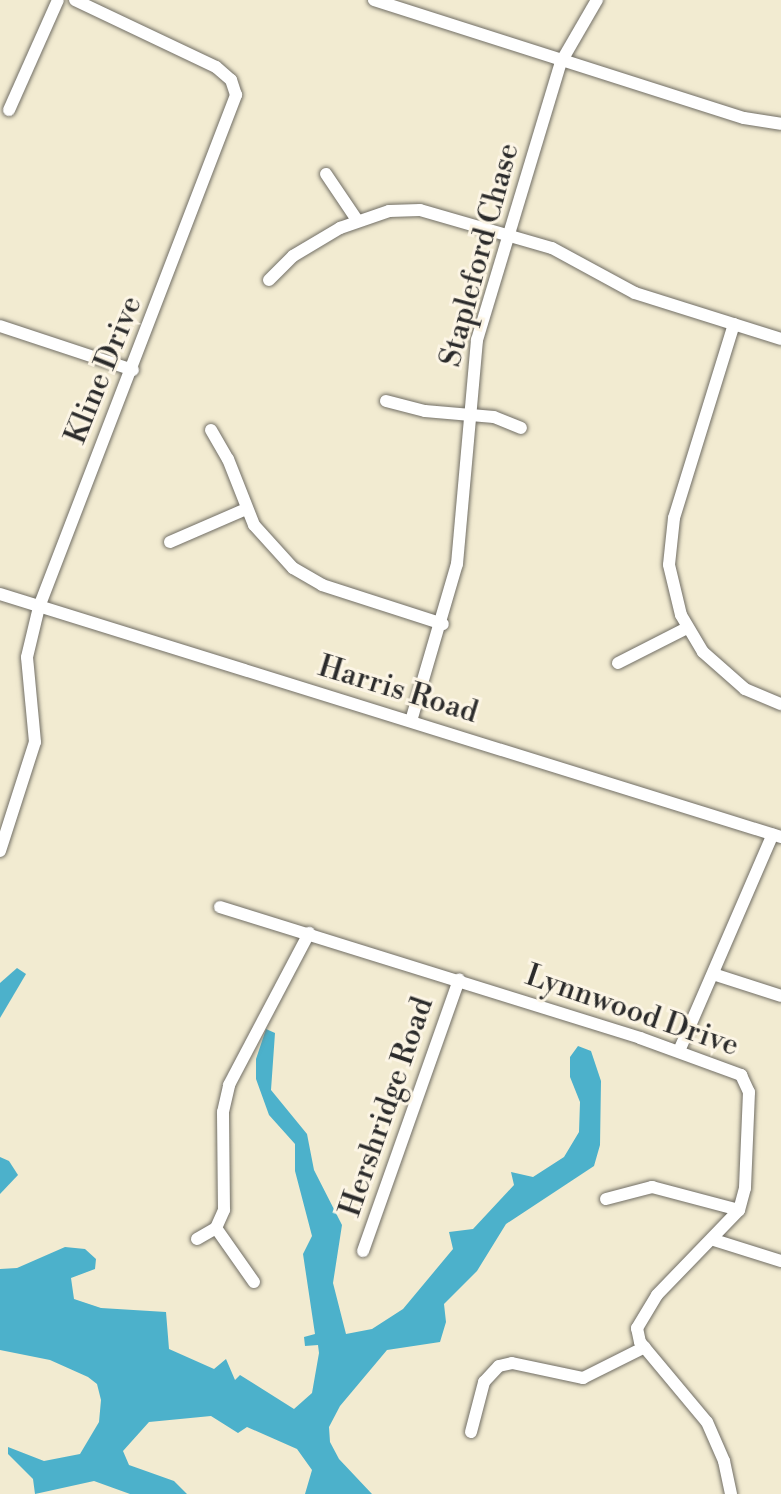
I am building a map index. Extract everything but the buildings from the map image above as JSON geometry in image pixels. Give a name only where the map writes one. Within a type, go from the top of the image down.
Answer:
[{"type":"street","points":[[9,110],[58,0]]},
{"type":"street","name":"Kline Drive","points":[[0,851],[35,742],[27,657],[39,607],[133,370],[236,95],[231,80],[216,67],[75,0]]},
{"type":"street","points":[[374,0],[744,118],[781,124]]},
{"type":"street","name":"Stapleford Chase","points":[[411,721],[443,624],[457,564],[477,340],[561,62],[597,0]]},
{"type":"street","points":[[326,174],[357,220]]},
{"type":"street","points":[[269,280],[293,256],[357,220],[389,211],[420,210],[508,234],[568,255],[635,293],[781,339]]},
{"type":"street","points":[[734,324],[671,533],[671,581],[687,628],[732,680],[781,704]]},
{"type":"street","points":[[0,326],[133,370]]},
{"type":"street","points":[[386,401],[425,411],[469,413],[521,428]]},
{"type":"street","points":[[211,430],[228,459],[246,509],[265,541],[309,579],[443,624]]},
{"type":"street","points":[[170,542],[246,509]]},
{"type":"street","name":"Harris Road","points":[[0,594],[777,836]]},
{"type":"street","points":[[618,663],[687,628]]},
{"type":"street","points":[[679,1051],[777,836]]},
{"type":"street","name":"Lynnwood Drive","points":[[220,907],[459,980],[734,1071],[745,1081],[745,1188],[739,1210]]},
{"type":"street","points":[[197,1239],[216,1228],[224,1210],[225,1098],[309,933]]},
{"type":"street","points":[[713,974],[781,996]]},
{"type":"street","name":"Hershridge Road","points":[[363,1251],[459,980]]},
{"type":"street","points":[[606,1199],[652,1187],[739,1210],[641,1314],[637,1328],[645,1347],[707,1422],[724,1461],[731,1494]]},
{"type":"street","points":[[216,1228],[254,1282]]},
{"type":"street","points":[[714,1240],[781,1261]]},
{"type":"street","points":[[471,1432],[484,1382],[499,1366],[512,1363],[583,1378],[645,1347]]},
{"type":"water","points":[[17,968],[26,974],[0,1018],[0,983]]},
{"type":"water","points":[[266,1029],[275,1033],[271,1090],[307,1134],[314,1170],[342,1225],[333,1283],[346,1334],[372,1329],[403,1309],[453,1249],[449,1232],[473,1229],[514,1185],[511,1172],[533,1177],[564,1157],[579,1132],[580,1102],[570,1077],[570,1057],[578,1046],[591,1051],[601,1081],[600,1145],[594,1166],[506,1224],[477,1271],[444,1304],[446,1322],[440,1342],[387,1350],[340,1406],[329,1427],[330,1442],[339,1459],[372,1494],[305,1494],[312,1470],[297,1449],[247,1427],[238,1433],[211,1416],[149,1422],[123,1451],[129,1465],[174,1481],[187,1494],[130,1494],[94,1481],[35,1494],[33,1479],[8,1454],[8,1447],[44,1461],[80,1454],[99,1422],[101,1400],[97,1384],[88,1377],[50,1360],[0,1350],[0,1269],[17,1268],[65,1247],[85,1249],[96,1259],[95,1269],[71,1278],[74,1299],[101,1308],[166,1312],[169,1349],[214,1369],[226,1359],[235,1380],[240,1375],[294,1409],[312,1393],[319,1353],[318,1345],[305,1346],[304,1337],[315,1334],[303,1254],[312,1236],[295,1171],[295,1144],[269,1115],[256,1079],[256,1059]]},
{"type":"water","points":[[0,1157],[9,1161],[18,1175],[0,1194]]}]
